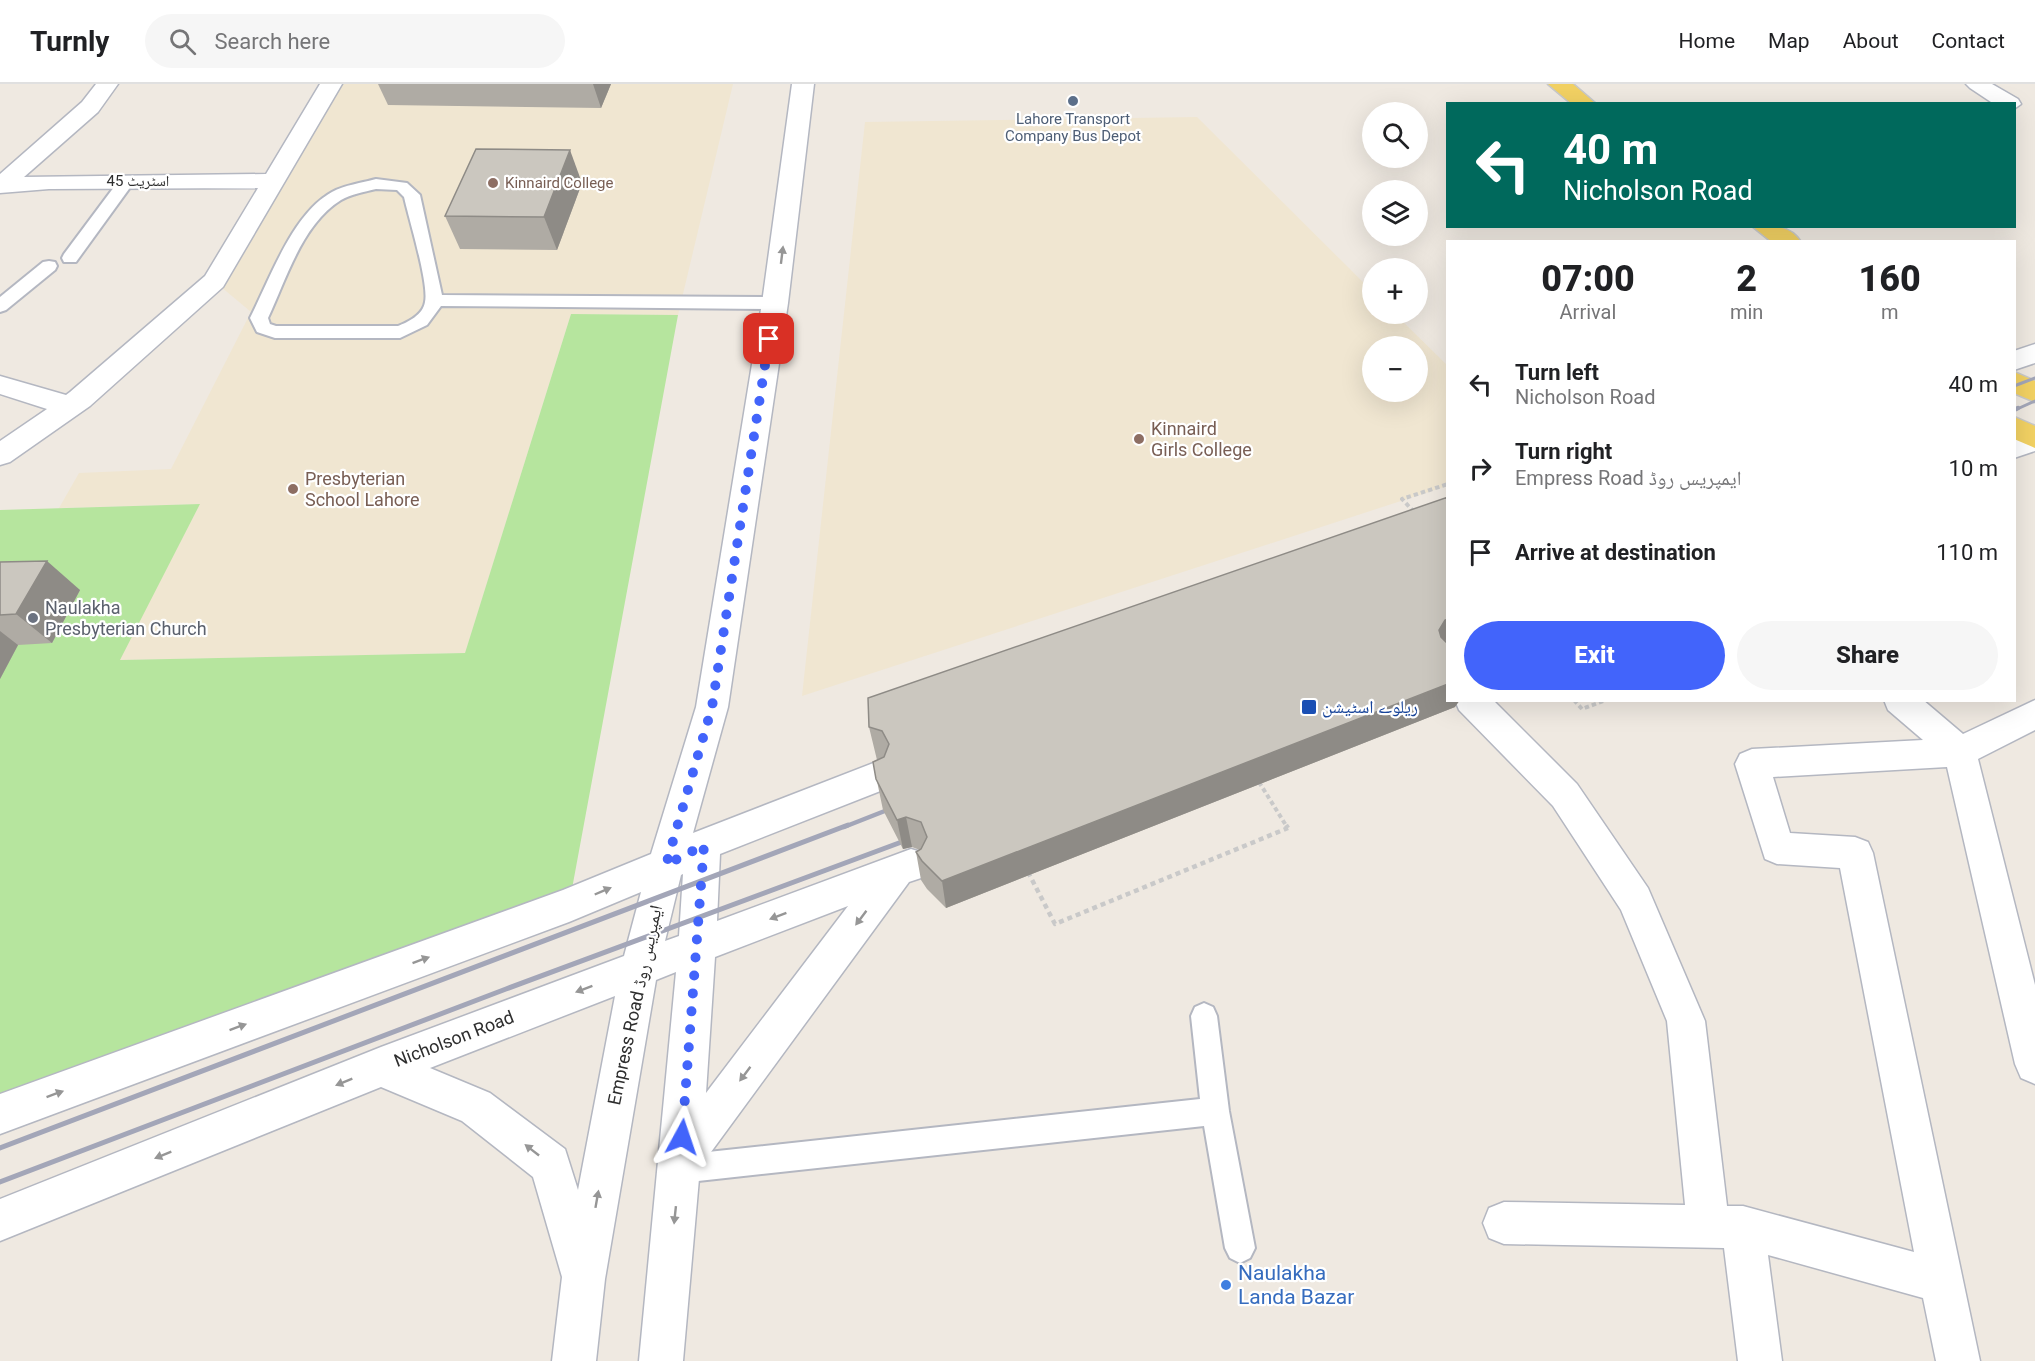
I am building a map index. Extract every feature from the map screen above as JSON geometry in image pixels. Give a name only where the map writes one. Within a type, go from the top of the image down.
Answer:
[{"type":"main road","points":[[0,185],[90,107],[107,84]]},
{"type":"main road","points":[[0,455],[69,406],[214,281],[331,84]]},
{"type":"main road","name":"Empress Road ایمپریس روڈ","points":[[574,1361],[583,1279],[639,969],[666,865],[712,707],[775,303],[803,84]]},
{"type":"main road","points":[[1559,84],[1583,102]]},
{"type":"main road","points":[[1977,84],[2008,102]]},
{"type":"main road","name":"اسٹریٹ 45","points":[[0,185],[275,181]]},
{"type":"main road","points":[[1767,228],[1786,240]]},
{"type":"main road","points":[[2016,360],[2035,353]]},
{"type":"main road","points":[[2016,382],[2035,393]]},
{"type":"main road","points":[[0,385],[69,406]]},
{"type":"main road","points":[[2016,428],[2035,439]]},
{"type":"main road","points":[[2016,447],[2035,439]]},
{"type":"main road","points":[[1473,702],[1565,795],[1635,900],[1686,1021],[1725,1227],[1760,1361]]},
{"type":"main road","points":[[1902,702],[1959,752],[2035,1064]]},
{"type":"main road","points":[[1958,1361],[1855,853],[1777,848],[1752,764],[1959,752],[2035,714]]},
{"type":"main road","points":[[0,1114],[558,909],[666,865],[704,845],[876,777]]},
{"type":"main road","points":[[661,1361],[680,1165],[704,845]]},
{"type":"main road","name":"Nicholson Road","points":[[0,1220],[381,1067],[904,868],[680,1165]]},
{"type":"main road","points":[[381,1067],[476,1107],[550,1164],[583,1279]]},
{"type":"main road","points":[[1504,1223],[1725,1227],[1942,1281]]},
{"type":"lane","points":[[70,258],[126,182]]},
{"type":"lane","points":[[376,184],[401,186],[412,195],[434,300],[426,317],[400,332],[275,332],[263,328],[259,318],[305,227],[331,200],[350,190],[376,184]]},
{"type":"lane","points":[[0,306],[49,266]]},
{"type":"lane","points":[[434,300],[775,303]]},
{"type":"lane","points":[[1204,1016],[1215,1111],[1240,1248]]},
{"type":"lane","points":[[680,1165],[1215,1111]]},
{"type":"path","points":[[1417,516],[1402,499],[1446,485]]},
{"type":"path","points":[[1576,702],[1582,709],[1601,702]]},
{"type":"path","points":[[1028,871],[1055,924],[1077,916],[1288,828],[1258,779]]},
{"type":"shaded area","points":[[339,84],[733,84],[678,315],[571,314],[465,653],[119,660],[200,504],[59,508],[79,473],[171,469],[251,312],[214,281]]},
{"type":"shaded area","name":"Kinnaird Girls College","points":[[1197,117],[1362,281],[1362,324],[1405,324],[1417,336],[1362,336],[1362,402],[1428,402],[1428,346],[1446,364],[1446,486],[802,696],[865,122]]},
{"type":"green space","name":"Naulakha Presbyterian Church","points":[[571,314],[678,315],[569,905],[0,1114],[0,510],[200,504],[120,660],[465,653]]},
{"type":"building","points":[[476,149],[570,150],[544,217],[445,216]]},
{"type":"building","points":[[1446,498],[1446,620],[1439,630],[1446,642],[1446,685],[942,881],[916,852],[921,849],[927,837],[921,822],[906,817],[897,820],[876,779],[873,762],[884,757],[889,744],[882,731],[869,727],[868,698]]},
{"type":"building","points":[[47,561],[16,614],[0,615],[0,562]]},
{"type":"railway","points":[[2016,385],[2035,378]]},
{"type":"railway","points":[[2016,410],[2035,401]]},
{"type":"railway","points":[[844,827],[900,805]]},
{"type":"railway","points":[[0,1148],[848,825]]},
{"type":"railway","points":[[0,1182],[506,989],[915,837]]},
{"type":"place","name":"Lahore Transport Company Bus Depot","points":[[1073,101]]},
{"type":"place","name":"Kinnaird College","points":[[493,183]]},
{"type":"place","name":"Kinnaird Girls College","points":[[1139,439]]},
{"type":"place","name":"Presbyterian School Lahore","points":[[293,489]]},
{"type":"place","name":"Naulakha Presbyterian Church","points":[[33,618]]},
{"type":"place","name":"ریلوے اسٹیشن","points":[[1309,707]]},
{"type":"place","name":"Naulakha Landa Bazar","points":[[1226,1285]]},
{"type":"route","points":[[682,1137],[704,845],[666,865],[712,707],[769,339]]}]
